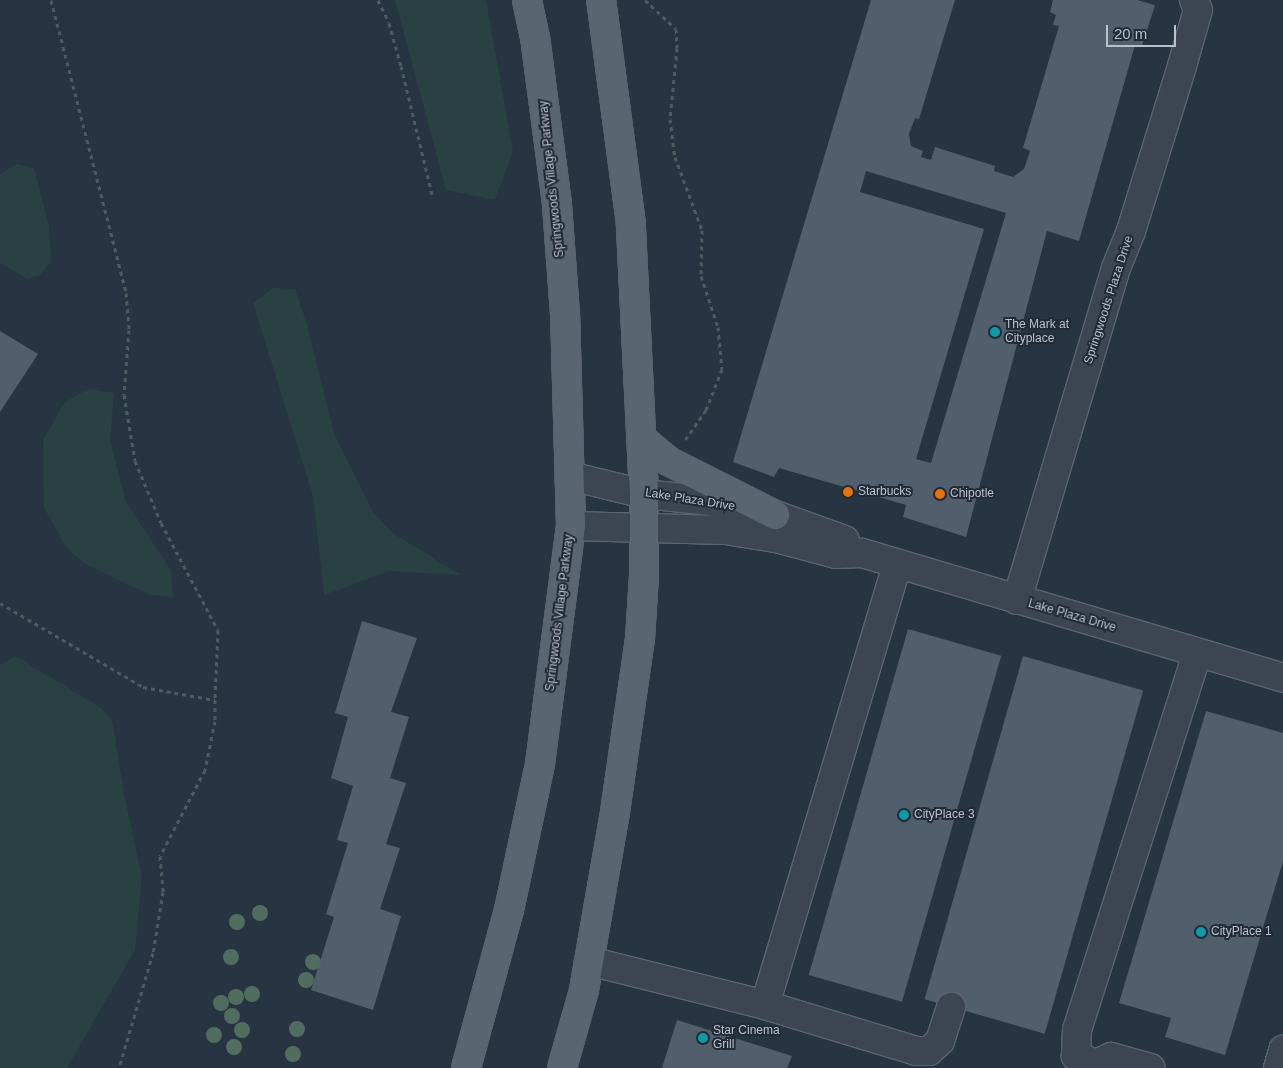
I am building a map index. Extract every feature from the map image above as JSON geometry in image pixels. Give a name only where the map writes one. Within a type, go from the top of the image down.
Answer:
[{"type":"main road","name":"Springwoods Village Parkway","points":[[466,1068],[509,910],[540,764],[571,526],[565,314],[557,204],[535,38],[527,0]]},
{"type":"main road","points":[[562,1068],[589,961],[615,812],[640,639],[645,528],[631,224],[601,0]]},
{"type":"main road","points":[[641,438],[668,461],[775,515]]},
{"type":"street","name":"Springwoods Plaza Drive","points":[[1017,600],[1116,268],[1131,231],[1198,10],[1194,0]]},
{"type":"street","name":"Lake Plaza Drive","points":[[570,476],[644,494],[711,501],[775,515],[842,538],[862,553]]},
{"type":"street","name":"Lake Plaza Drive","points":[[571,526],[726,530],[776,538],[836,554],[862,553],[1283,678]]},
{"type":"street","points":[[765,1005],[898,564]]},
{"type":"street","points":[[1151,1068],[1111,1057],[1097,1066],[1076,1056],[1077,1030],[1197,653]]},
{"type":"street","points":[[589,961],[765,1005],[916,1052],[929,1051],[940,1041],[951,1007]]},
{"type":"street","points":[[1278,1068],[1283,1050]]},
{"type":"path","points":[[51,0],[126,293],[129,330],[124,395],[135,461],[161,523],[218,630],[215,721],[205,770],[160,856],[163,892],[153,953],[119,1068]]},
{"type":"path","points":[[378,0],[401,66],[432,194]]},
{"type":"path","points":[[644,0],[676,29],[670,119],[675,157],[702,230],[701,276],[718,327],[722,369],[706,410],[668,461]]},
{"type":"path","points":[[0,603],[143,687],[215,700]]},
{"type":"green space","points":[[395,0],[486,0],[513,152],[495,200],[446,190]]},
{"type":"green space","points":[[17,164],[34,168],[49,226],[51,262],[40,275],[27,279],[0,263],[0,174]]},
{"type":"green space","points":[[274,288],[295,289],[306,321],[334,433],[373,512],[394,534],[461,575],[389,571],[324,595],[313,496],[253,303]]},
{"type":"green space","points":[[88,389],[114,393],[110,440],[126,502],[171,570],[173,597],[150,595],[85,564],[66,547],[44,508],[43,440],[65,402]]},
{"type":"green space","points":[[15,656],[100,707],[112,720],[125,799],[142,877],[135,950],[67,1068],[0,1068],[0,665]]},
{"type":"building","name":"The Mark at Cityplace","points":[[871,0],[955,0],[919,119],[915,118],[909,134],[911,146],[923,151],[921,157],[931,160],[935,147],[995,166],[994,171],[1013,177],[1024,169],[1030,151],[1023,148],[1059,26],[1053,25],[1056,15],[1050,12],[1053,0],[1137,0],[1155,5],[1142,46],[1135,45],[1079,241],[1047,231],[966,537],[903,517],[906,505],[779,468],[774,477],[733,462]],"holes":[[[866,171],[1006,213],[931,463],[916,459],[984,229],[860,192]]]},
{"type":"building","points":[[0,331],[38,354],[0,412]]},
{"type":"building","points":[[362,621],[417,638],[391,712],[409,717],[390,778],[406,783],[386,844],[400,848],[380,909],[401,916],[373,1010],[311,990],[334,917],[326,914],[348,843],[337,840],[353,786],[331,778],[348,717],[335,713]]},
{"type":"building","name":"CityPlace 3","points":[[908,629],[1001,656],[902,1002],[809,975]]},
{"type":"building","points":[[1023,656],[1143,690],[1045,1034],[925,999]]},
{"type":"building","name":"CityPlace 1","points":[[1206,711],[1283,733],[1283,861],[1225,1055],[1165,1037],[1171,1018],[1119,1003]]},
{"type":"building","name":"Star Cinema Grill","points":[[677,1020],[792,1056],[787,1068],[662,1068]]},
{"type":"place","name":"The Mark at Cityplace","points":[[995,332]]},
{"type":"place","name":"Starbucks","points":[[848,492]]},
{"type":"place","name":"Chipotle","points":[[940,494]]},
{"type":"place","name":"CityPlace 3","points":[[904,815]]},
{"type":"place","name":"CityPlace 1","points":[[1201,932]]},
{"type":"place","name":"Star Cinema Grill","points":[[703,1038]]}]
